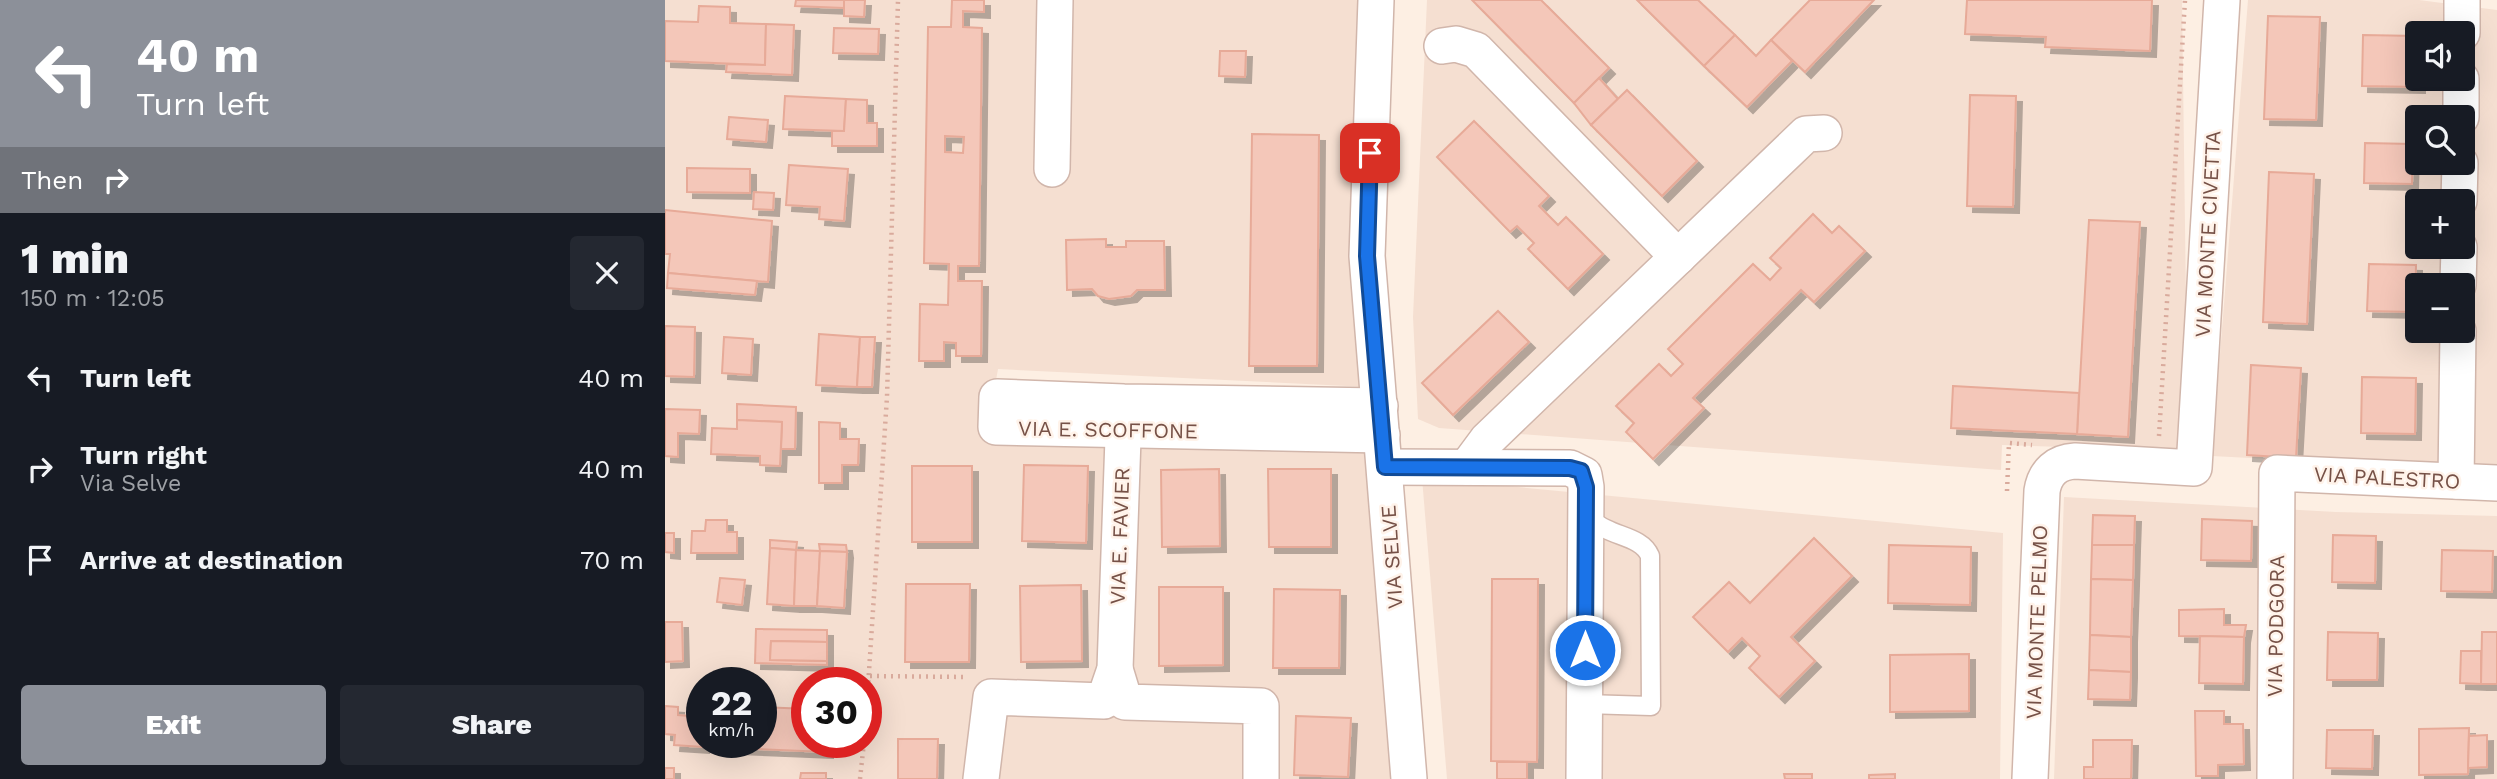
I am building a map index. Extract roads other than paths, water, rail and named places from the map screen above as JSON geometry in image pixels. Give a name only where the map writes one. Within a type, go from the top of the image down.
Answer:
[{"type":"street","points":[[1052,169],[1055,0]]},
{"type":"street","name":"VIA SELVE","points":[[1376,0],[1367,256],[1409,779]]},
{"type":"street","name":"VIA MONTE CIVETTA","points":[[2044,457],[2059,464],[2075,461],[2194,468],[2222,0]]},
{"type":"street","points":[[2462,0],[2462,21]]},
{"type":"street","points":[[1443,46],[1456,44],[1476,50],[1678,257]]},
{"type":"street","points":[[1467,467],[1487,440],[1807,134],[1824,133]]},
{"type":"street","points":[[2456,481],[2458,343]]},
{"type":"street","name":"VIA E. SCOFFONE","points":[[1124,416],[1382,436],[1467,467],[1577,469],[1585,479],[1586,515]]},
{"type":"street","name":"VIA E. FAVIER","points":[[981,779],[991,697],[1104,701],[1115,669],[1124,416]]},
{"type":"street","name":"VIA MONTE PELMO","points":[[2030,779],[2044,457]]},
{"type":"street","name":"VIA PALESTRO","points":[[2277,473],[2497,483]]},
{"type":"street","name":"VIA PODGORA","points":[[2275,779],[2277,473]]},
{"type":"street","points":[[1584,779],[1586,515]]},
{"type":"street","name":"VIA E. FAVIER","points":[[1115,669],[1125,702],[1261,706],[1261,779]]},
{"type":"lane","points":[[1585,704],[1651,706],[1650,556],[1642,544],[1602,528],[1586,515]]}]
